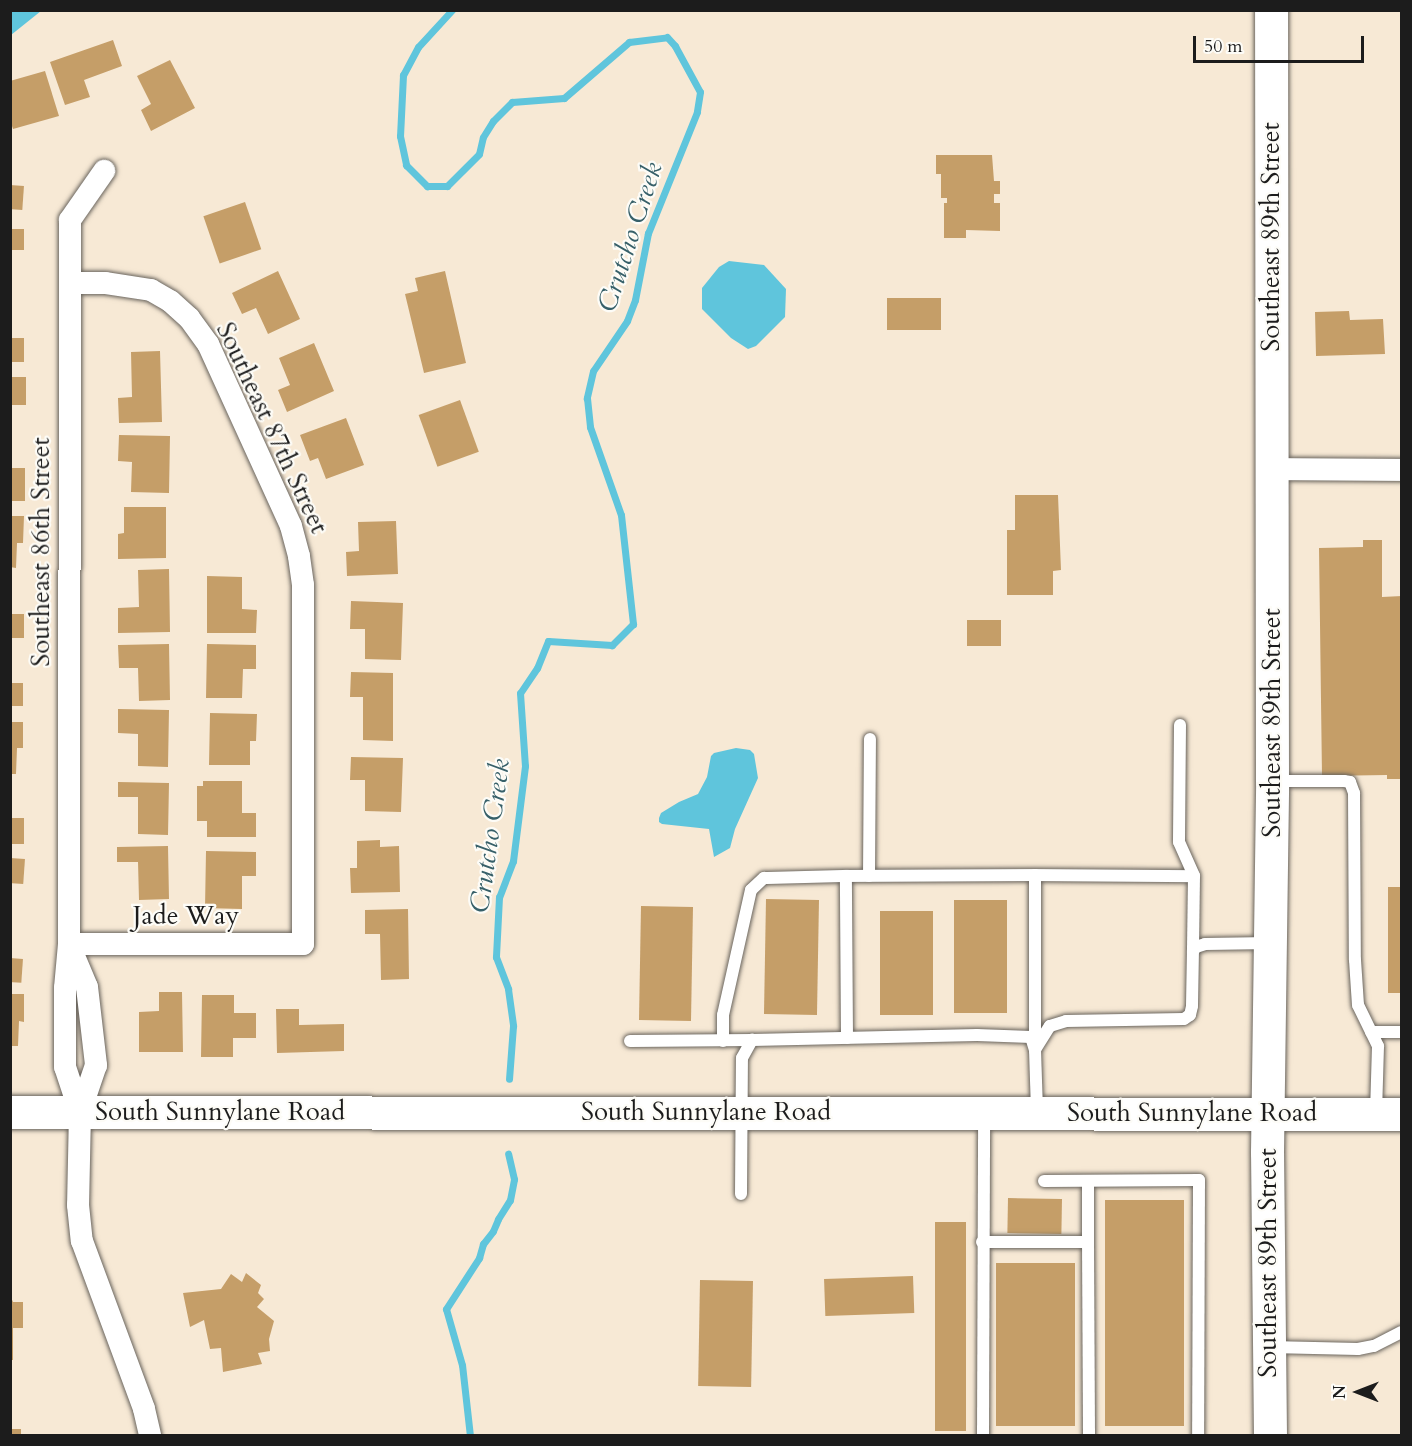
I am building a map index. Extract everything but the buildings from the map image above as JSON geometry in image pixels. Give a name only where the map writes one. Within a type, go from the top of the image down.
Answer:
[{"type":"street","name":"Southeast 89th Street","points":[[1270,1436],[1267,1113],[1272,781],[1271,10]]},
{"type":"street","name":"Southeast 86th Street","points":[[104,171],[70,220],[69,944],[65,988],[65,1067],[80,1112],[78,1205],[82,1241],[144,1409],[150,1436]]},
{"type":"street","name":"Southeast 87th Street","points":[[70,283],[105,283],[151,290],[170,301],[189,318],[208,344],[291,526],[299,556],[303,585],[303,944]]},
{"type":"street","points":[[1271,469],[1401,470]]},
{"type":"street","name":"Jade Way","points":[[69,944],[303,944]]},
{"type":"street","name":"South Sunnylane Road","points":[[10,1112],[1389,1114]]},
{"type":"lane","points":[[1035,1050],[1050,1026],[1066,1021],[1184,1019],[1190,1015],[1194,876],[1179,842],[1179,725]]},
{"type":"lane","points":[[869,876],[870,740]]},
{"type":"lane","points":[[1272,781],[1350,782],[1354,793],[1354,960],[1358,1005],[1378,1046],[1389,1114]]},
{"type":"lane","points":[[1035,875],[1035,1050],[1038,1113]]},
{"type":"lane","points":[[846,876],[847,1038]]},
{"type":"lane","points":[[723,1041],[723,1015],[751,890],[764,878],[1194,876]]},
{"type":"lane","points":[[1193,951],[1205,944],[1271,944]]},
{"type":"lane","points":[[1371,1032],[1401,1032]]},
{"type":"lane","points":[[630,1041],[977,1035],[1031,1037],[1035,1050]]},
{"type":"lane","points":[[741,1194],[742,1058],[752,1040]]},
{"type":"lane","points":[[983,1436],[984,1112]]},
{"type":"lane","points":[[1044,1181],[1199,1180],[1198,1436]]},
{"type":"lane","points":[[1088,1181],[1089,1436]]},
{"type":"lane","points":[[982,1242],[1088,1242]]},
{"type":"lane","points":[[1269,1347],[1358,1349],[1374,1346],[1401,1332]]},
{"type":"water","points":[[11,10],[41,10],[41,11],[11,35]]},
{"type":"water","points":[[729,261],[764,265],[786,289],[785,317],[756,346],[748,349],[731,338],[702,309],[702,288],[719,267]]},
{"type":"water","points":[[736,748],[750,750],[754,754],[758,778],[735,829],[730,848],[714,857],[709,829],[662,824],[659,818],[661,813],[698,794],[707,777],[711,756],[714,753]]},
{"type":"waterway","name":"Crutcho Creek","points":[[452,10],[418,47],[403,75],[400,136],[406,165],[427,186],[447,186],[479,154],[483,137],[493,121],[512,102],[564,98],[629,42],[667,37],[675,46],[700,92],[697,112],[648,233],[635,300],[627,321],[593,371],[587,398],[590,427],[621,515],[633,624],[612,645],[548,641],[537,668],[520,693],[525,766],[513,861],[499,897],[496,957],[508,989],[513,1026],[509,1079]]},
{"type":"waterway","name":"Crutcho Creek","points":[[470,1436],[462,1365],[446,1309],[479,1258],[483,1244],[510,1200],[514,1179],[508,1154]]}]
